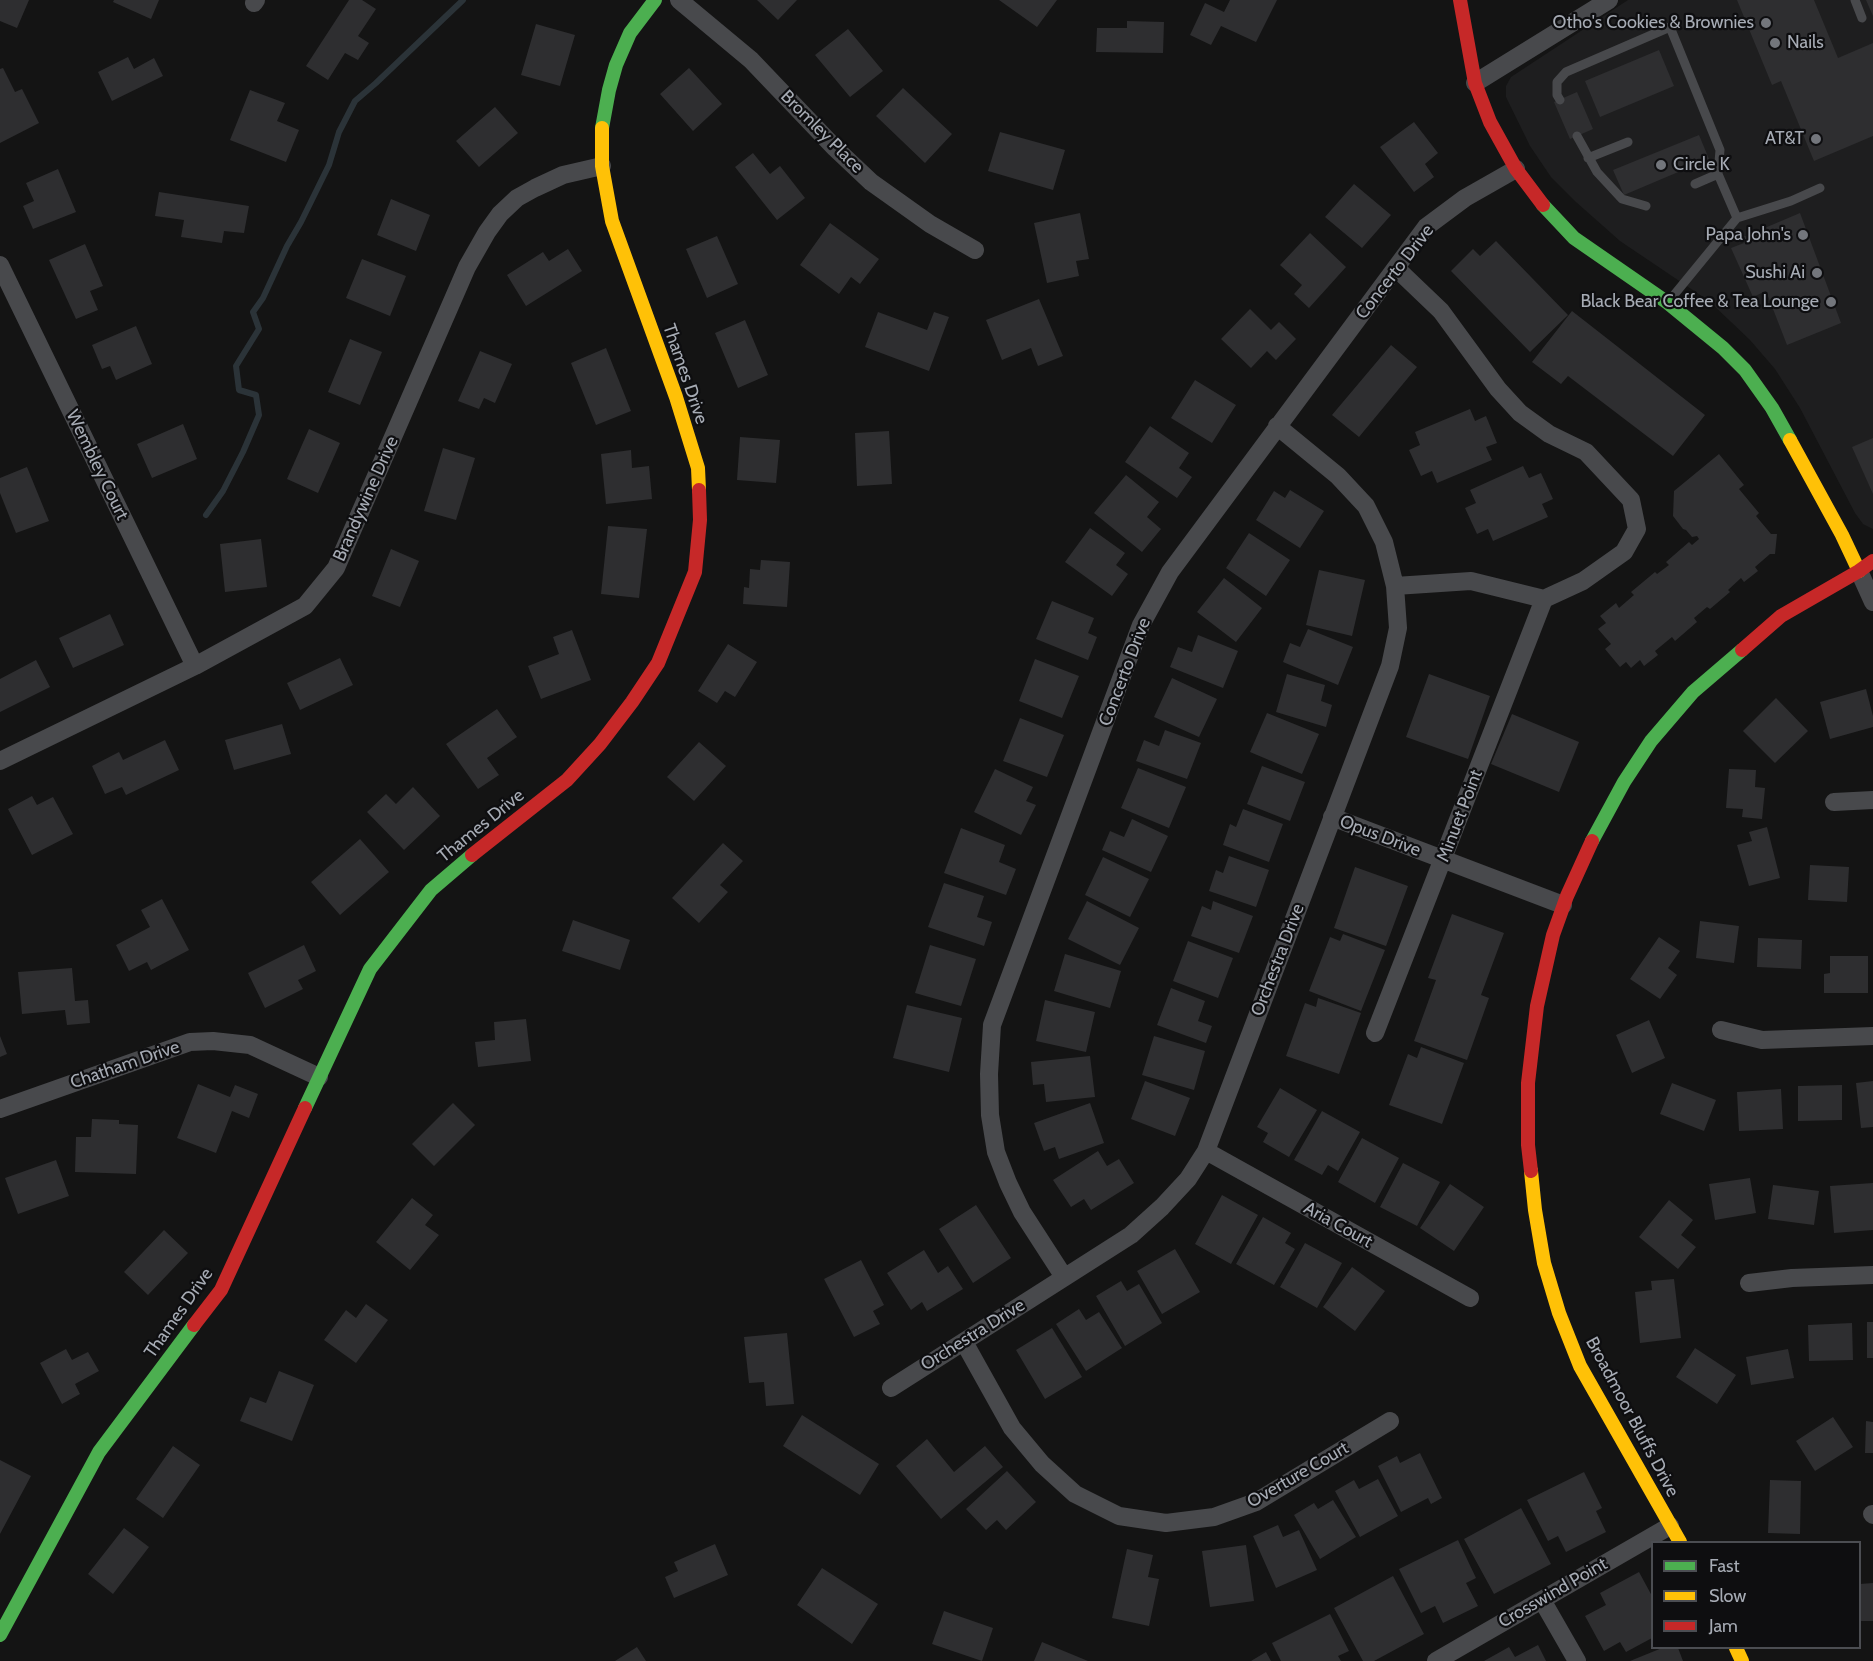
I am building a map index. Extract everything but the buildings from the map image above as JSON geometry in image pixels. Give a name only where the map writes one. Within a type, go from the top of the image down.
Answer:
[{"type":"street","name":"Thames Drive","points":[[0,1635],[99,1452],[221,1290],[370,969],[430,890],[567,780],[600,744],[658,663],[695,572],[700,520],[698,468],[676,397],[612,221],[602,166],[601,132],[616,64],[630,33],[656,0]]},
{"type":"street","name":"Bromley Place","points":[[679,0],[751,60],[835,148],[872,182],[921,219],[975,250]]},
{"type":"street","points":[[1460,0],[1464,35],[1475,83],[1490,122],[1516,169],[1546,209],[1575,238],[1668,303],[1723,348],[1745,370],[1772,408],[1842,535],[1868,567],[1873,602]]},
{"type":"street","points":[[1475,83],[1609,0]]},
{"type":"street","name":"Brandywine Drive","points":[[0,761],[195,666],[305,606],[336,568],[467,267],[487,232],[500,214],[517,198],[563,175],[602,166]]},
{"type":"street","name":"Concerto Drive","points":[[1064,1277],[1022,1212],[996,1152],[990,1115],[989,1074],[992,1025],[1141,625],[1170,572],[1426,227],[1465,198],[1516,169]]},
{"type":"street","name":"Wembley Court","points":[[0,265],[195,666]]},
{"type":"street","points":[[1395,586],[1471,580],[1544,599],[1584,581],[1624,552],[1637,529],[1631,500],[1586,452],[1549,434],[1520,413],[1498,389],[1441,310],[1396,268]]},
{"type":"street","name":"Orchestra Drive","points":[[891,1388],[1131,1235],[1188,1179],[1206,1151],[1390,666],[1398,628],[1395,586],[1384,542],[1366,507],[1338,476],[1277,426]]},
{"type":"street","name":"Broadmoor Bluffs Drive","points":[[1679,1541],[1580,1366],[1559,1313],[1544,1263],[1528,1145],[1528,1083],[1537,1006],[1553,935],[1563,905],[1598,828],[1651,741],[1693,692],[1781,616],[1868,567]]},
{"type":"street","name":"Minuet Point","points":[[1375,1033],[1544,599]]},
{"type":"street","points":[[1834,802],[1873,800]]},
{"type":"street","name":"Opus Drive","points":[[1332,817],[1563,905]]},
{"type":"street","points":[[1721,1030],[1762,1040],[1873,1036]]},
{"type":"street","name":"Chatham Drive","points":[[0,1109],[190,1042],[213,1041],[250,1045],[319,1077]]},
{"type":"street","name":"Aria Court","points":[[1206,1151],[1470,1298]]},
{"type":"street","points":[[1749,1283],[1792,1278],[1873,1275]]},
{"type":"street","name":"Overture Court","points":[[964,1342],[1012,1428],[1042,1464],[1075,1494],[1119,1516],[1166,1523],[1214,1517],[1256,1502],[1390,1421]]},
{"type":"street","name":"Crosswind Point","points":[[1436,1661],[1670,1526]]},
{"type":"street","points":[[1542,1600],[1576,1661]]},
{"type":"lane","points":[[1855,0],[1862,18]]},
{"type":"lane","points":[[1560,100],[1557,95],[1557,81],[1566,72],[1670,27],[1720,150],[1718,174],[1737,218]]},
{"type":"lane","points":[[1577,136],[1597,172],[1622,199],[1646,206]]},
{"type":"lane","points":[[1588,158],[1628,142]]},
{"type":"lane","points":[[1695,184],[1718,174]]},
{"type":"lane","points":[[1668,303],[1737,218],[1791,201],[1820,188]]},
{"type":"shaded area","points":[[1628,0],[1873,0],[1873,529],[1863,524],[1855,513],[1800,408],[1775,369],[1750,340],[1709,301],[1620,241],[1551,177],[1530,146],[1506,97],[1506,86],[1511,77]]},
{"type":"waterway","points":[[206,515],[223,491],[259,415],[256,395],[239,390],[236,366],[259,329],[253,312],[263,298],[329,165],[339,132],[355,101],[463,0]]},
{"type":"traffic: fast","points":[[602,128],[616,65],[630,33],[655,0]]},
{"type":"traffic: fast","points":[[1543,205],[1574,238],[1668,303],[1723,348],[1745,370],[1772,408],[1790,440]]},
{"type":"traffic: fast","points":[[1592,841],[1624,782],[1651,741],[1693,692],[1742,650]]},
{"type":"traffic: fast","points":[[305,1108],[370,969],[431,890],[472,855]]},
{"type":"traffic: fast","points":[[0,1635],[99,1452],[194,1325]]},
{"type":"traffic: slow","points":[[602,128],[602,166],[612,221],[676,397],[698,468],[699,490]]},
{"type":"traffic: slow","points":[[1790,440],[1859,571]]},
{"type":"traffic: slow","points":[[1531,1171],[1544,1263],[1559,1313],[1580,1366],[1679,1541]]},
{"type":"traffic: slow","points":[[1736,1649],[1742,1661]]},
{"type":"traffic: jam","points":[[1460,0],[1475,83],[1490,122],[1516,169],[1543,205]]},
{"type":"traffic: jam","points":[[472,855],[567,780],[600,744],[658,663],[695,572],[700,520],[699,490]]},
{"type":"traffic: jam","points":[[1742,650],[1781,616],[1873,561]]},
{"type":"traffic: jam","points":[[1531,1171],[1528,1145],[1528,1083],[1537,1006],[1553,935],[1567,896],[1592,841]]},
{"type":"traffic: jam","points":[[194,1325],[221,1290],[305,1108]]},
{"type":"place","name":"Otho's Cookies & Brownies","points":[[1766,23]]},
{"type":"place","name":"Nails","points":[[1775,43]]},
{"type":"place","name":"AT&T","points":[[1816,139]]},
{"type":"place","name":"Circle K","points":[[1661,165]]},
{"type":"place","name":"Papa John's","points":[[1803,235]]},
{"type":"place","name":"Sushi Ai","points":[[1817,273]]},
{"type":"place","name":"Black Bear Coffee & Tea Lounge","points":[[1831,302]]}]
